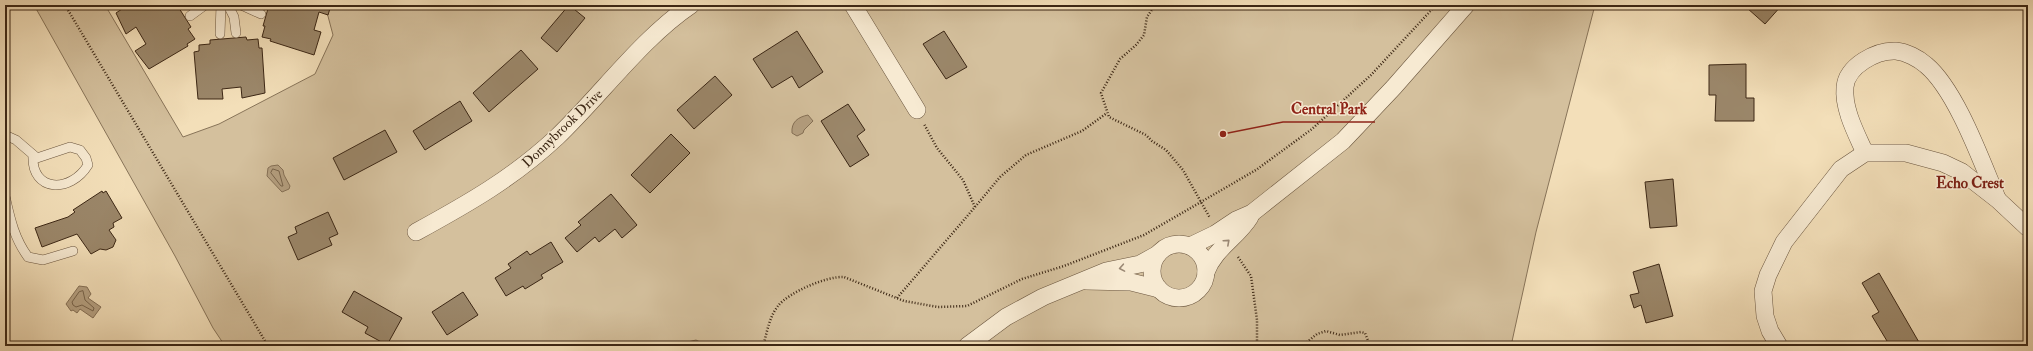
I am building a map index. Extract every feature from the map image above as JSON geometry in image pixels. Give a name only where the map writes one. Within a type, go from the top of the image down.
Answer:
[{"type":"street","name":"Donnybrook Drive","points":[[416,232],[478,198],[528,162],[558,136],[662,28],[691,5]]},
{"type":"street","points":[[853,5],[917,110]]},
{"type":"street","points":[[967,346],[1020,309],[1043,297],[1106,271],[1140,264],[1158,254],[1165,248],[1173,245],[1190,246],[1215,234],[1236,220],[1252,213],[1343,140],[1394,88],[1466,5]]},
{"type":"street","points":[[1865,153],[1849,116],[1845,98],[1845,85],[1849,75],[1855,67],[1882,53],[1895,51],[1906,54],[1926,65],[1945,87],[1971,135],[1998,200]]},
{"type":"street","points":[[1779,346],[1770,331],[1765,316],[1763,291],[1768,275],[1784,242],[1836,175],[1852,160],[1865,153],[1906,153],[1943,163],[1962,172],[1998,200],[2028,228]]},
{"type":"street","points":[[1084,281],[1131,282],[1158,289],[1170,296],[1184,298],[1192,295],[1200,289],[1210,261],[1216,253],[1242,229],[1252,213]]},
{"type":"street","points":[[1190,246],[1202,257],[1206,272]]},
{"type":"street","points":[[1158,254],[1152,268],[1154,282],[1158,289]]},
{"type":"lane","points":[[190,16],[206,5]]},
{"type":"lane","points":[[220,34],[221,5]]},
{"type":"lane","points":[[228,5],[234,17],[236,33]]},
{"type":"lane","points":[[241,5],[261,14]]},
{"type":"lane","points":[[5,135],[16,140],[34,159],[38,177],[50,184],[63,186],[74,181],[83,173],[88,165],[86,158],[80,150],[70,147],[34,159]]},
{"type":"lane","points":[[5,196],[18,244],[28,257],[43,260],[73,251]]},
{"type":"path","points":[[65,5],[268,346]]},
{"type":"path","points":[[1155,5],[1147,17],[1144,35],[1136,45],[1120,59],[1100,93],[1109,117],[1146,135],[1166,150],[1183,170],[1212,220]]},
{"type":"path","points":[[763,346],[769,325],[778,305],[797,292],[823,280],[844,277],[897,298],[938,307],[968,306],[1022,278],[1064,266],[1144,235],[1256,170],[1312,129],[1371,74],[1436,5]]},
{"type":"path","points":[[917,110],[937,148],[963,180],[975,207]]},
{"type":"path","points":[[897,298],[1000,177],[1026,155],[1082,132],[1107,113]]},
{"type":"path","points":[[1234,252],[1251,276],[1257,320],[1257,346]]},
{"type":"path","points":[[1302,346],[1317,334],[1326,331],[1340,335],[1361,332],[1365,334],[1370,346]]},
{"type":"shaded area","points":[[34,5],[105,5],[183,137],[219,124],[315,74],[333,35],[325,5],[1595,5],[1536,232],[1511,346],[225,346],[213,328],[175,256]]},
{"type":"water","points":[[808,115],[813,121],[803,133],[797,136],[792,133],[794,123],[801,117]]},
{"type":"water","points":[[278,165],[283,170],[290,186],[289,189],[282,192],[267,176],[268,168]]},
{"type":"water","points":[[79,286],[87,287],[91,294],[88,298],[101,307],[93,318],[80,309],[77,313],[73,310],[71,311],[66,304]]},
{"type":"water","points":[[696,340],[708,346],[671,346]]},
{"type":"building","points":[[128,5],[177,5],[191,27],[188,29],[195,39],[187,44],[188,46],[149,69],[135,51],[146,44],[136,27],[126,34],[116,13]]},
{"type":"building","points":[[269,5],[331,5],[328,15],[319,12],[314,30],[321,32],[314,55],[262,37],[265,26],[263,26]]},
{"type":"building","points":[[569,5],[585,18],[557,52],[541,38]]},
{"type":"building","points":[[1750,5],[1782,5],[1765,24],[1747,8]]},
{"type":"building","points":[[797,31],[823,72],[799,88],[792,76],[772,88],[753,59]]},
{"type":"building","points":[[944,31],[967,67],[946,79],[923,44]]},
{"type":"building","points":[[246,37],[247,40],[258,39],[259,48],[262,48],[265,93],[242,98],[241,87],[222,89],[223,99],[198,99],[194,52],[199,51],[199,45],[210,44],[210,40]]},
{"type":"building","points":[[521,50],[538,69],[489,112],[473,93]]},
{"type":"building","points":[[1746,64],[1746,98],[1754,98],[1754,121],[1715,121],[1716,95],[1709,95],[1709,65]]},
{"type":"building","points":[[715,76],[732,95],[694,129],[677,110]]},
{"type":"building","points":[[460,101],[472,121],[425,150],[413,131]]},
{"type":"building","points":[[848,104],[865,130],[857,136],[869,155],[850,167],[821,121]]},
{"type":"building","points":[[385,130],[397,152],[344,180],[333,158]]},
{"type":"building","points":[[671,134],[690,153],[650,193],[631,175]]},
{"type":"building","points":[[1673,179],[1677,226],[1650,228],[1645,182]]},
{"type":"building","points":[[102,191],[103,193],[106,191],[122,218],[113,223],[114,227],[109,230],[116,240],[113,247],[106,250],[100,249],[91,254],[77,234],[42,247],[35,228],[68,217],[75,212],[73,210]]},
{"type":"building","points":[[611,194],[637,225],[622,238],[615,229],[599,242],[595,237],[577,252],[565,238],[581,225],[578,222]]},
{"type":"building","points":[[328,212],[338,234],[329,238],[332,245],[298,260],[288,237],[297,233],[295,227]]},
{"type":"building","points":[[551,242],[563,262],[541,275],[543,278],[525,289],[523,286],[506,296],[495,278],[511,268],[508,264],[527,251],[530,255]]},
{"type":"building","points":[[1659,264],[1673,316],[1646,323],[1641,305],[1634,308],[1630,295],[1639,293],[1633,272]]},
{"type":"building","points":[[1879,273],[1920,344],[1917,346],[1890,346],[1872,316],[1879,312],[1862,283]]},
{"type":"building","points":[[354,291],[402,318],[387,345],[365,333],[368,327],[342,312]]},
{"type":"building","points":[[463,292],[478,315],[447,335],[432,312]]},
{"type":"building","points":[[5,297],[9,304],[5,306]]},
{"type":"place","name":"Central Park","points":[[1223,134]]},
{"type":"district","name":"Echo Crest","points":[[1970,183]]}]
